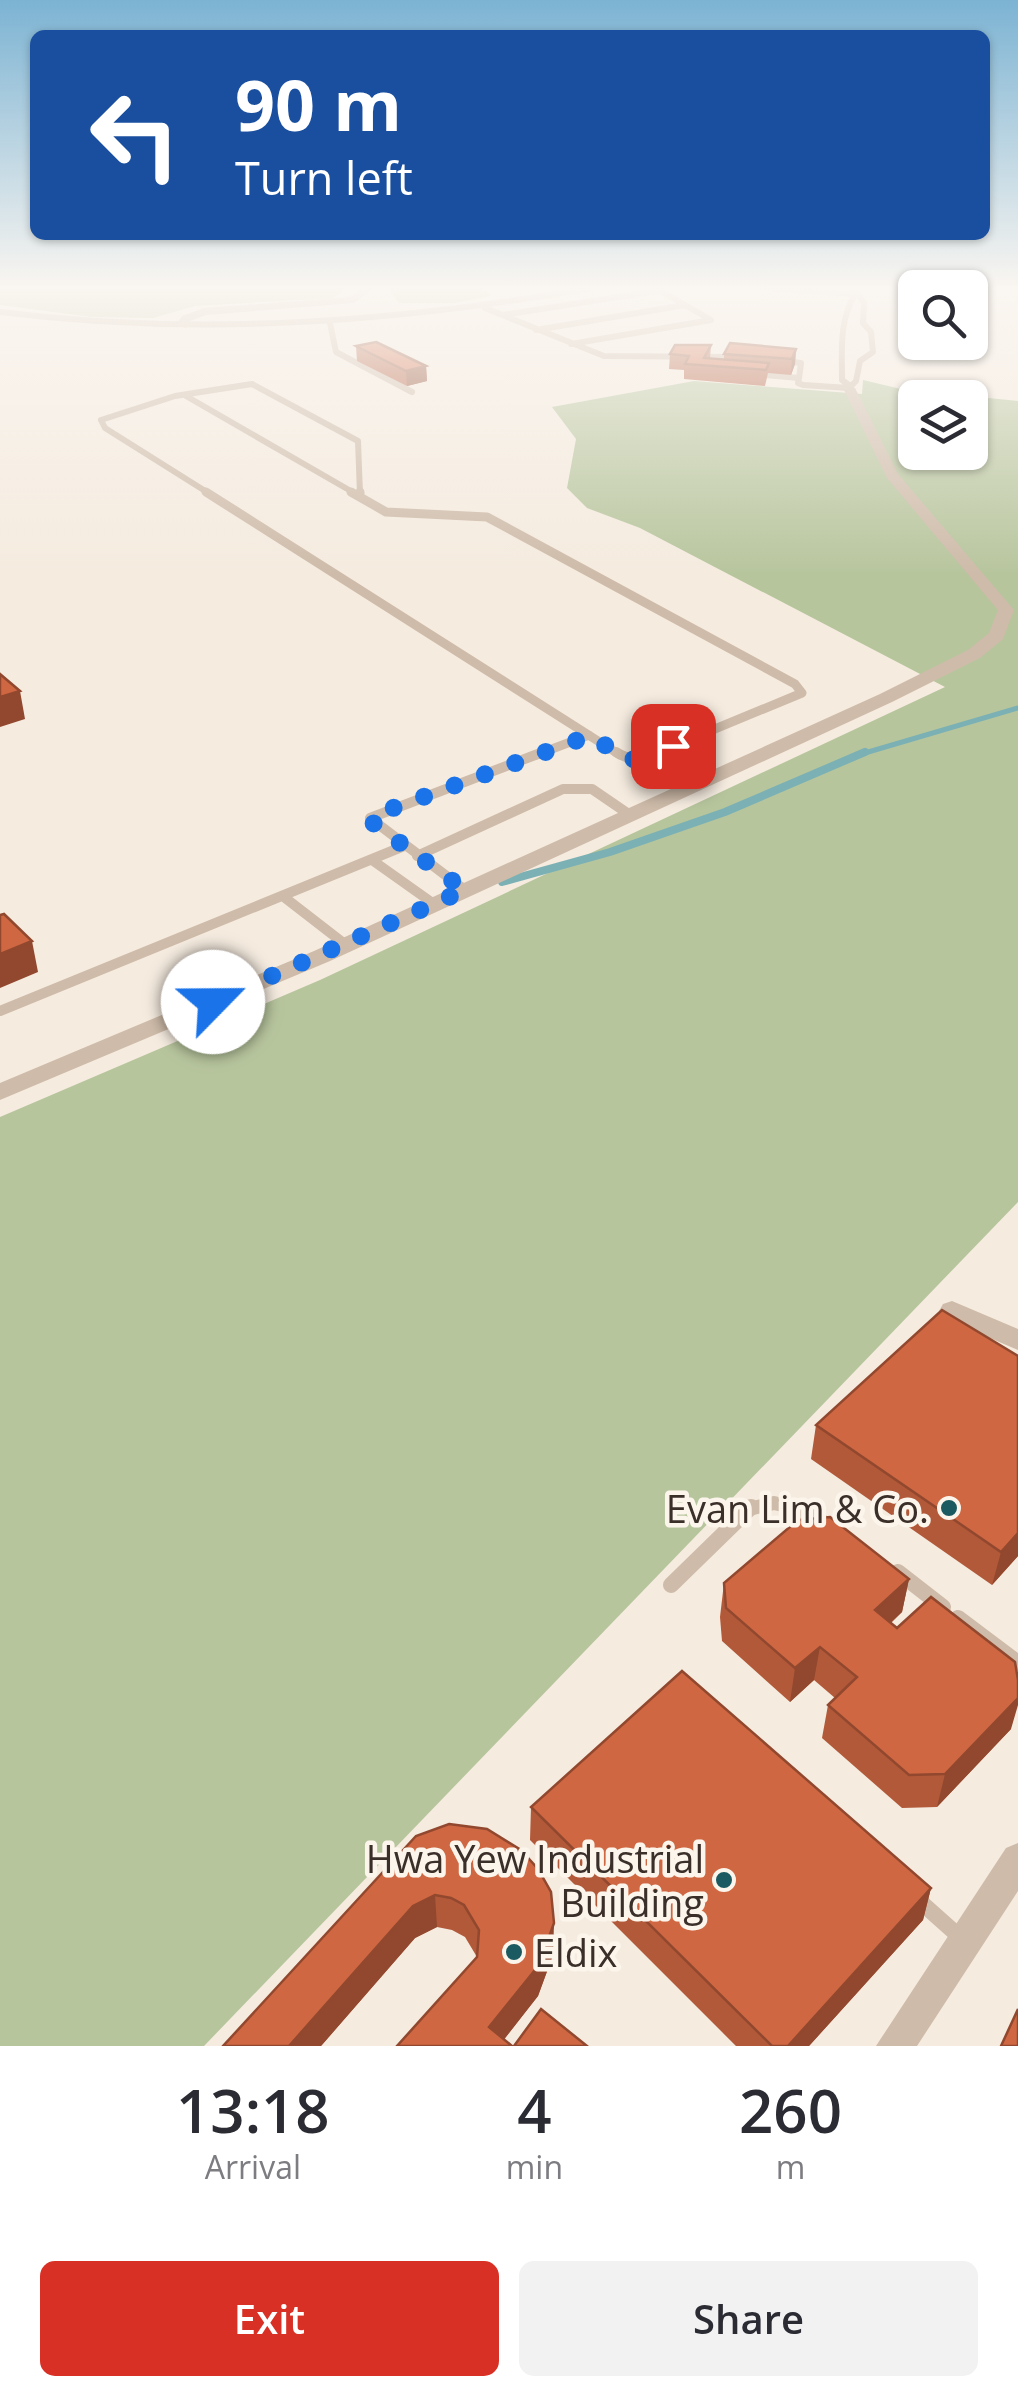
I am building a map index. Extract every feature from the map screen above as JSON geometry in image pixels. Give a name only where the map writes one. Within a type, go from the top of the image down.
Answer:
[{"type":"street","points":[[0,1092],[346,944],[886,698],[974,654],[997,634],[1006,610],[892,475],[849,386]]},
{"type":"street","points":[[952,1311],[1018,1340]]},
{"type":"street","points":[[895,2046],[1018,1860]]},
{"type":"lane","points":[[186,396],[396,515],[487,518],[802,689],[798,697],[642,759],[625,758],[100,423],[106,416],[186,396],[236,383]]},
{"type":"lane","points":[[245,383],[356,440],[360,496]]},
{"type":"lane","points":[[396,383],[412,392]]},
{"type":"lane","points":[[799,383],[853,383]]},
{"type":"lane","points":[[465,890],[370,818],[589,736]]},
{"type":"lane","points":[[417,856],[563,789],[592,789],[630,814]]},
{"type":"lane","points":[[0,1011],[404,846]]},
{"type":"lane","points":[[372,860],[434,904]]},
{"type":"lane","points":[[284,897],[346,944]]},
{"type":"lane","points":[[671,1586],[752,1506],[769,1501],[788,1502],[838,1531]]},
{"type":"lane","points":[[881,1560],[1018,1664]]},
{"type":"lane","points":[[906,1889],[964,1941]]},
{"type":"green space","points":[[680,383],[862,394],[863,383],[898,388],[898,470],[988,470],[988,398],[1018,401],[1018,1202],[204,2046],[0,2046],[0,1117],[320,980],[945,687],[640,528],[587,508],[567,488],[576,439],[552,407]]},
{"type":"building","points":[[0,674],[20,691],[0,697]]},
{"type":"building","points":[[4,914],[32,941],[0,954],[0,915]]},
{"type":"building","name":"Evan Lim & Co.","points":[[942,1310],[1018,1356],[1018,1533],[1001,1552],[816,1425]]},
{"type":"building","points":[[830,1517],[909,1579],[875,1610],[897,1628],[931,1597],[1015,1662],[1018,1698],[945,1774],[909,1775],[828,1705],[857,1677],[820,1647],[795,1668],[726,1608],[724,1583],[798,1520]]},
{"type":"building","name":"Hwa Yew Industrial Building","points":[[682,1671],[931,1888],[788,2046],[772,2046],[531,1807]]},
{"type":"building","points":[[449,1824],[487,1829],[521,1850],[551,1892],[554,1923],[539,1965],[489,2027],[512,2046],[397,2046],[477,1957],[479,1930],[464,1905],[435,1895],[413,1906],[289,2046],[223,2046],[416,1836]]},
{"type":"building","points":[[541,2009],[587,2046],[514,2046]]},
{"type":"building","points":[[1018,2009],[1018,2046],[1001,2046]]},
{"type":"waterway","points":[[858,755],[1018,708]]},
{"type":"waterway","points":[[858,755],[865,752]]},
{"type":"waterway","points":[[502,882],[610,852],[725,812],[858,755]]},
{"type":"place","name":"Evan Lim & Co.","points":[[949,1508]]},
{"type":"place","name":"Hwa Yew Industrial Building","points":[[724,1880]]},
{"type":"place","name":"Eldix","points":[[514,1952]]},
{"type":"route","points":[[213,1002],[465,890],[374,824],[370,818],[377,814],[589,736],[631,760],[673,746]]}]
